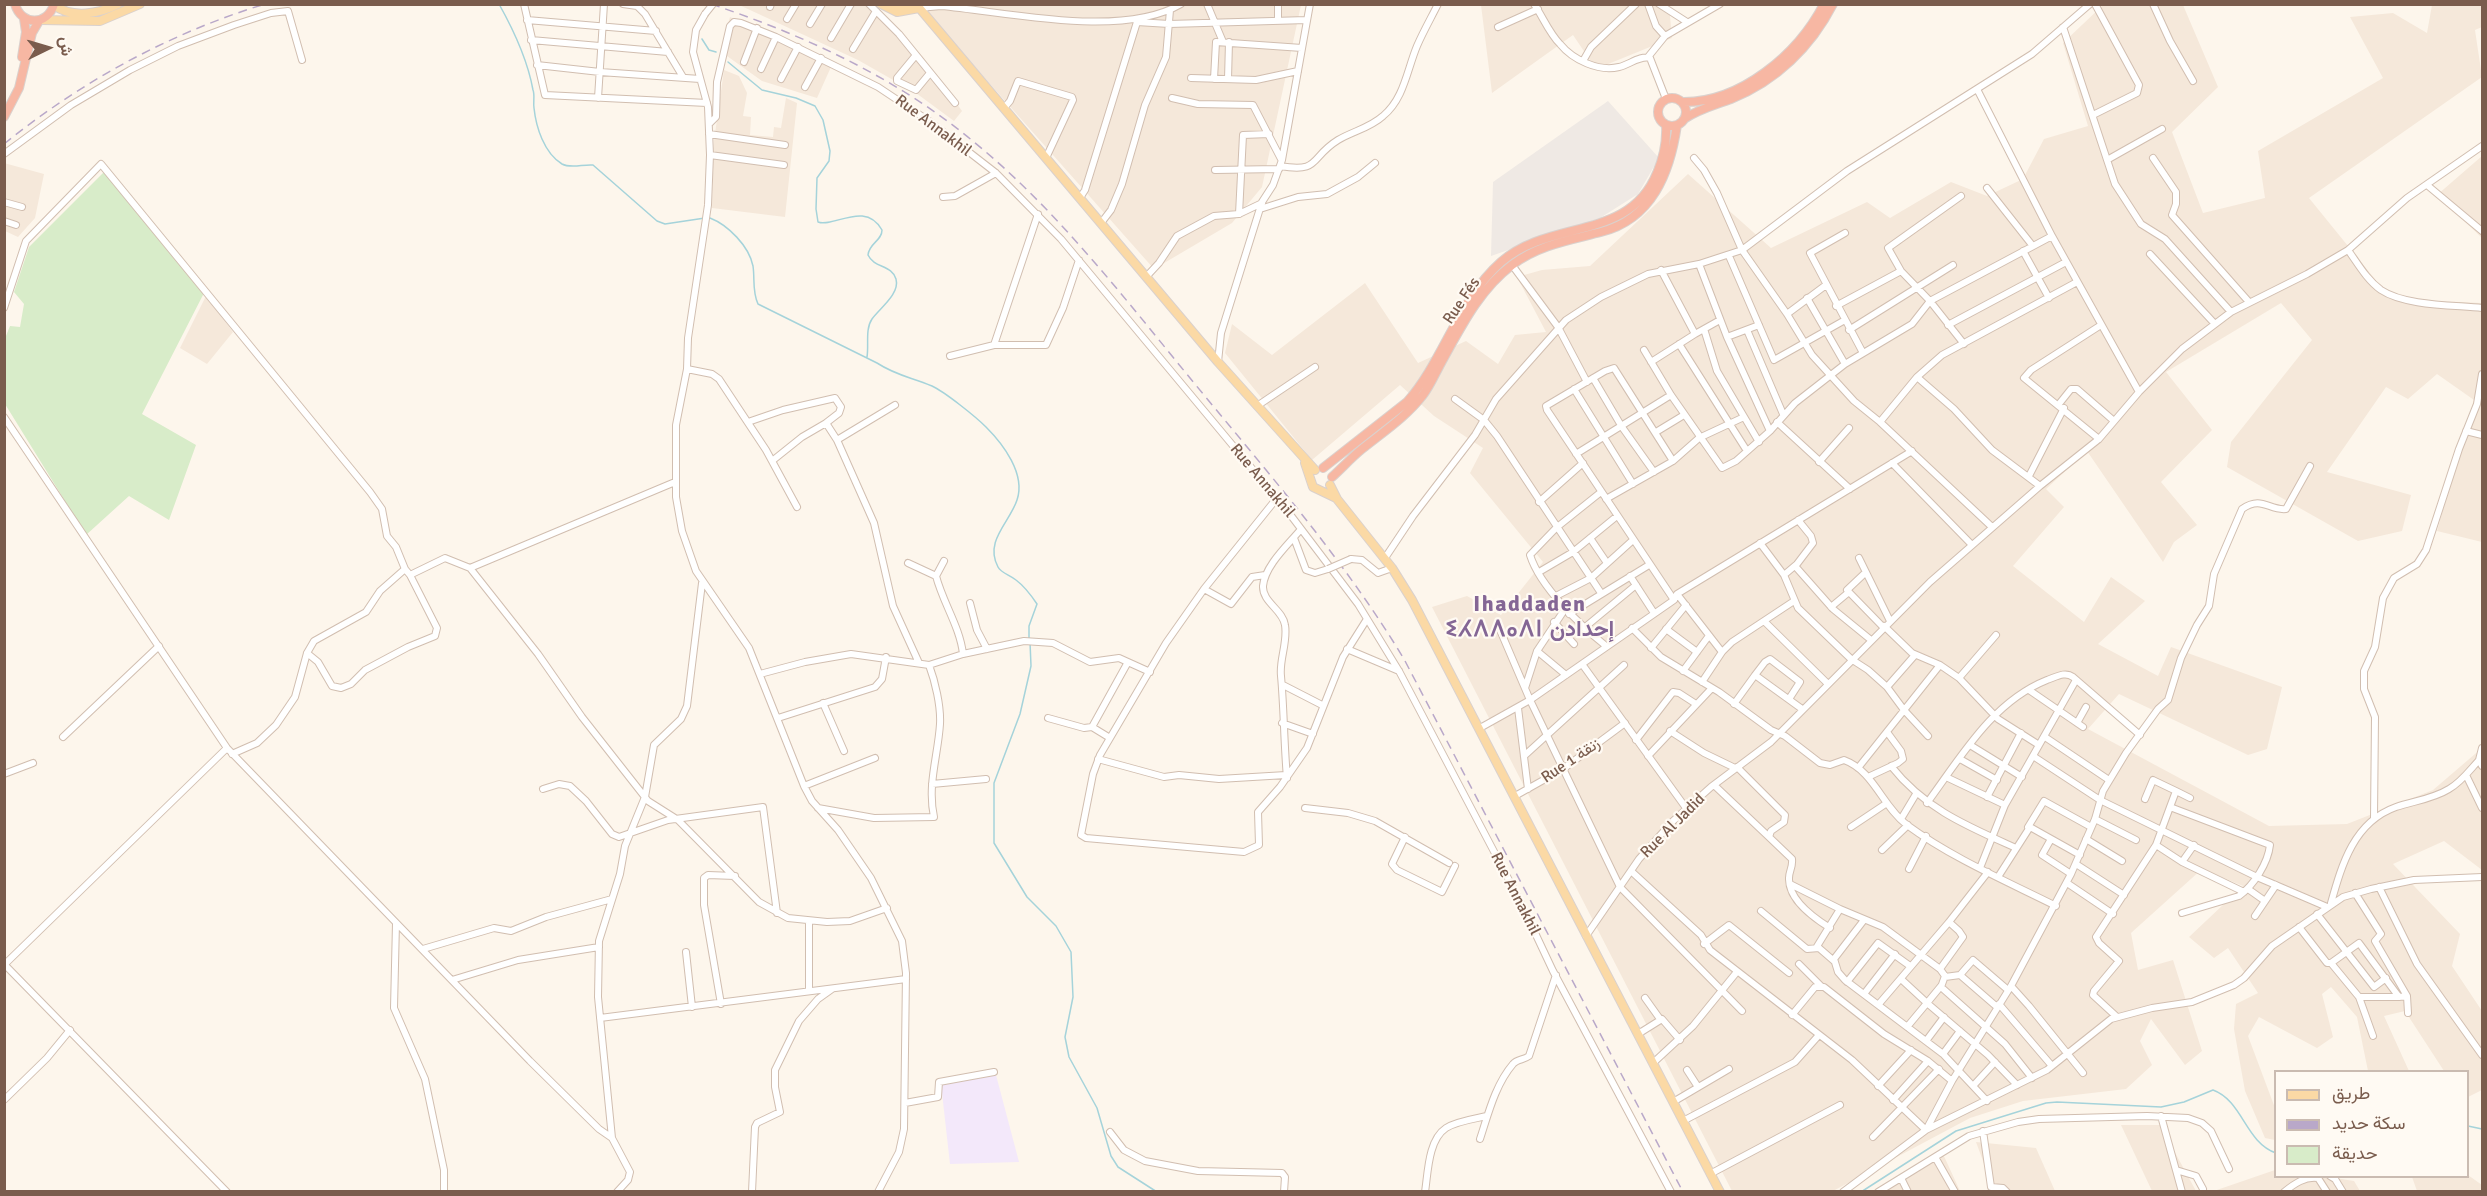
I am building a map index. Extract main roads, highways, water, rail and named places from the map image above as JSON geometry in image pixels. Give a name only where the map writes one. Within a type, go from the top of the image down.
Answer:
[{"type":"highway","points":[[4,107],[14,87],[22,61],[26,32],[24,19],[17,11],[15,4]]},
{"type":"highway","points":[[1824,4],[1805,35],[1770,68],[1729,92],[1699,101],[1682,102],[1672,98],[1666,99],[1661,103],[1658,115],[1666,125],[1681,122],[1699,110],[1748,91],[1775,74],[1811,40],[1833,4]]},
{"type":"highway","points":[[4,117],[19,88],[26,68],[32,33],[40,21],[49,15],[54,5]]},
{"type":"highway","points":[[24,19],[40,21]]},
{"type":"highway","points":[[1681,122],[1686,113],[1682,102]]},
{"type":"highway","name":"Rue Fés","points":[[1331,481],[1359,451],[1408,412],[1424,393],[1475,304],[1490,283],[1512,265],[1535,251],[1558,242],[1612,228],[1629,221],[1640,213],[1663,177],[1681,122]]},
{"type":"highway","name":"Rue Fés","points":[[1316,471],[1407,402],[1419,389],[1480,285],[1502,262],[1524,247],[1560,233],[1614,219],[1633,209],[1652,186],[1659,169],[1667,143],[1666,125]]},
{"type":"main road","points":[[54,5],[60,10],[88,14],[103,12],[118,4]]},
{"type":"main road","points":[[40,21],[100,21],[140,4]]},
{"type":"main road","points":[[897,4],[918,6],[1304,461],[1316,471],[1327,470],[1337,499],[1385,558],[1412,600],[1720,1191]]},
{"type":"main road","points":[[879,8],[897,12],[918,6]]},
{"type":"main road","points":[[1316,471],[1313,487],[1337,499]]},
{"type":"main road","name":"Rue Fés","points":[[1320,490],[1331,481]]},
{"type":"waterway","points":[[499,4],[528,68],[539,131],[550,153],[562,164],[569,166],[593,165],[657,221],[665,224],[705,218]]},
{"type":"waterway","points":[[702,39],[709,50],[716,52]]},
{"type":"waterway","points":[[728,62],[762,90],[796,98],[815,106],[823,120],[830,151],[829,161],[817,178],[818,222],[832,222],[858,216],[867,217],[875,221],[882,230],[868,255],[874,262],[894,274],[896,285],[892,295],[870,323],[867,357]]},
{"type":"waterway","points":[[710,218],[730,231],[751,258],[754,290],[758,304],[891,371],[938,389],[986,427],[1006,451],[1016,470],[1019,490],[1014,508],[996,540],[995,558],[999,569],[1022,585],[1037,604],[1029,626],[1029,638]]},
{"type":"waterway","points":[[1030,642],[1031,666],[1020,714],[994,783],[994,843],[1027,897],[1056,926],[1071,952],[1073,997],[1065,1037],[1069,1057],[1097,1108],[1111,1156],[1118,1167],[1157,1192]]},
{"type":"waterway","points":[[1861,1192],[1956,1131],[2046,1103],[2161,1107],[2184,1102],[2213,1090],[2223,1095],[2231,1103],[2257,1140],[2274,1152]]},
{"type":"waterway","points":[[2469,1126],[2482,1129]]},
{"type":"railway","points":[[4,144],[64,100],[128,61],[195,29],[265,4]]},
{"type":"railway","points":[[711,4],[781,30],[849,61],[914,98],[974,142],[1037,200],[1095,262],[1257,459],[1334,556],[1404,659],[1683,1192]]},
{"type":"district","name":"Ihaddaden ⵉⵃⴷⴷⴰⴷⵏ إحدادن","points":[[1530,618]]}]
